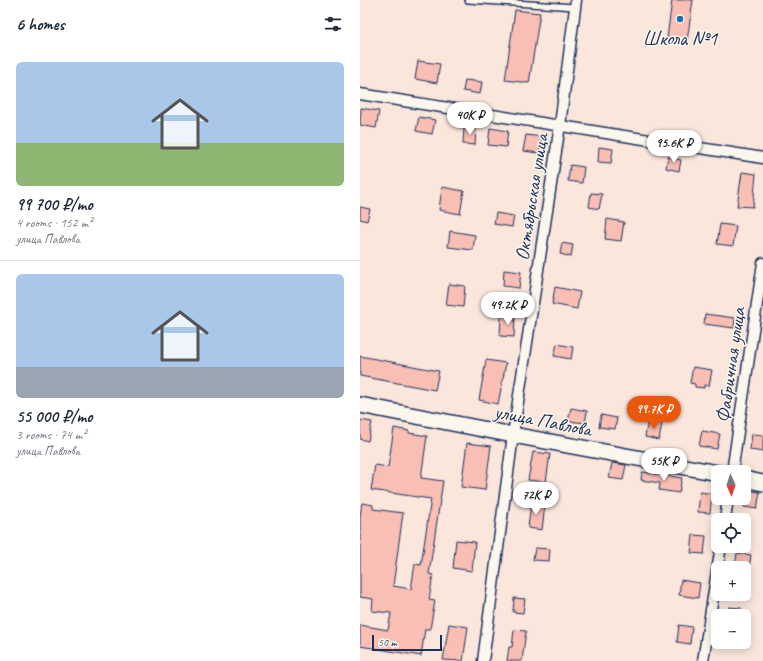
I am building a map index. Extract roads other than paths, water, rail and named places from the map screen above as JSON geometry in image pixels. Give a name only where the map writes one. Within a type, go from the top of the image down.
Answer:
[{"type":"street","name":"Октябрьская улица","points":[[483,661],[512,435],[560,125],[575,3]]},
{"type":"street","points":[[360,94],[763,158]]},
{"type":"street","name":"Фабричная улица","points":[[733,465],[763,263]]},
{"type":"street","name":"улица Павлова","points":[[360,405],[711,472]]},
{"type":"street","points":[[751,480],[763,483]]},
{"type":"street","points":[[703,661],[720,553]]},
{"type":"lane","points":[[468,0],[575,3]]},
{"type":"place","name":"Школа №1","points":[[680,19]]}]
